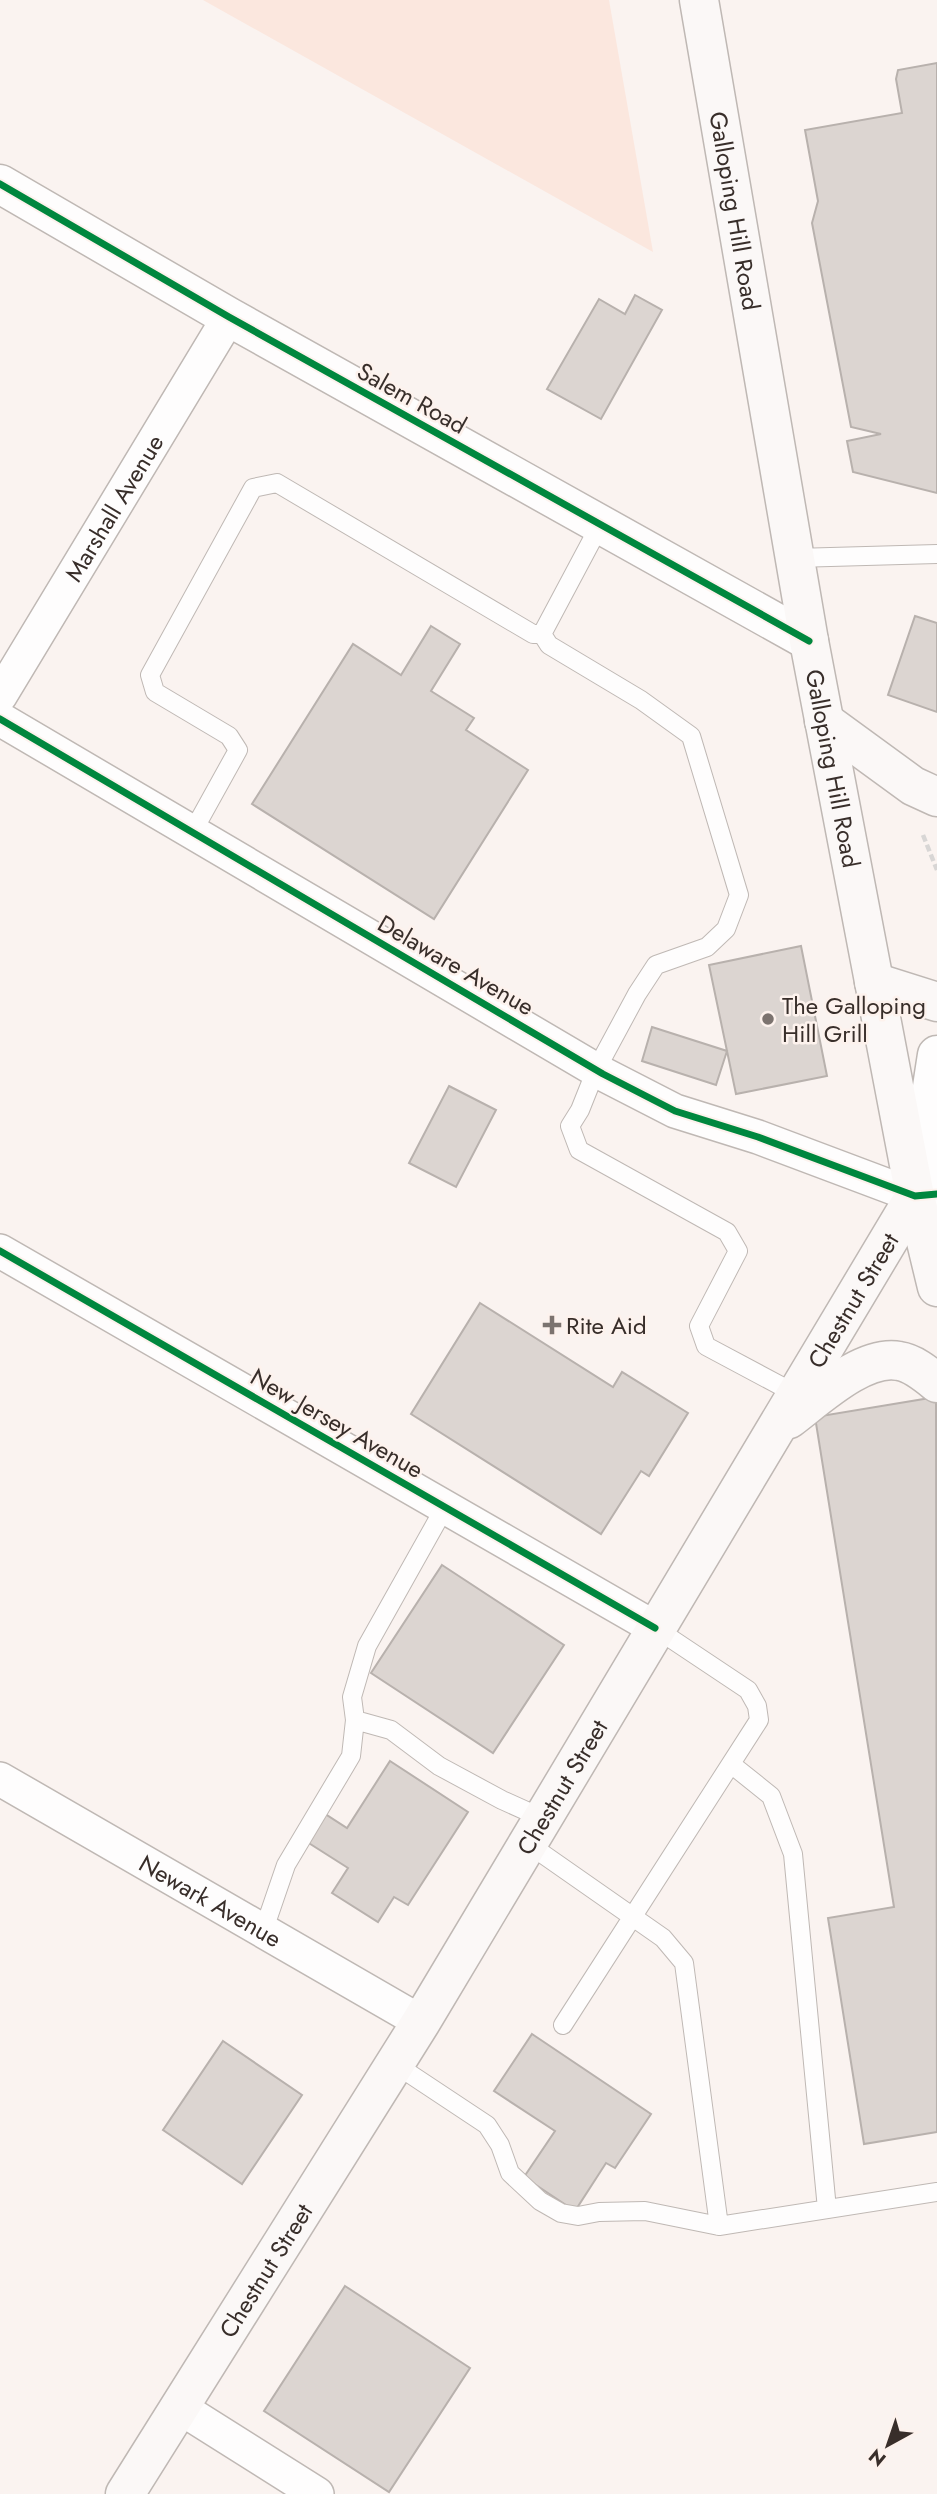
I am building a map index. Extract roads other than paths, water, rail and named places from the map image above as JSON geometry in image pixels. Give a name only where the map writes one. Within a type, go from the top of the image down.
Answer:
[{"type":"main road","name":"Galloping Hill Road","points":[[699,0],[794,558],[874,982],[930,1186],[937,1287]]},
{"type":"main road","points":[[824,721],[913,786],[930,813]]},
{"type":"main road","points":[[874,982],[937,1002]]},
{"type":"main road","name":"Chestnut Street","points":[[125,2494],[421,2022],[773,1431],[930,1186]]},
{"type":"main road","points":[[773,1431],[854,1371],[887,1360],[902,1361],[924,1372],[937,1383]]},
{"type":"street","name":"Salem Road","points":[[0,184],[229,317],[809,640]]},
{"type":"street","name":"Marshall Avenue","points":[[0,696],[229,317]]},
{"type":"street","name":"Delaware Avenue","points":[[0,719],[596,1070],[675,1111],[930,1186]]},
{"type":"street","name":"Chestnut Street","points":[[930,1186],[937,1055]]},
{"type":"street","name":"New Jersey Avenue","points":[[0,1251],[655,1628]]},
{"type":"street","name":"Newark Avenue","points":[[0,1779],[421,2022]]},
{"type":"street","points":[[179,2407],[317,2494]]},
{"type":"lane","points":[[192,833],[238,750],[229,736],[155,692],[150,674],[253,488],[277,483],[533,634],[542,634]]},
{"type":"lane","points":[[542,634],[600,524]]},
{"type":"lane","points":[[794,558],[937,554]]},
{"type":"lane","points":[[542,634],[549,645],[641,700],[691,736],[739,895],[726,929],[707,947],[656,965],[596,1070],[580,1110],[570,1126],[579,1150],[727,1233],[738,1251],[699,1326],[706,1346],[796,1394]]},
{"type":"lane","points":[[263,1931],[286,1865],[351,1756],[355,1720],[352,1697],[367,1646],[445,1507]]},
{"type":"lane","points":[[563,2025],[759,1720],[757,1706],[748,1690],[655,1628]]},
{"type":"lane","points":[[355,1720],[391,1730],[439,1766],[502,1800],[633,1916],[663,1938],[684,1963],[719,2226]]},
{"type":"lane","points":[[731,1763],[771,1796],[793,1854],[827,2209]]},
{"type":"lane","points":[[395,2064],[487,2124],[500,2145],[510,2173],[540,2201],[561,2213],[578,2216],[645,2210],[719,2226],[937,2192]]},
{"type":"place","name":"The Galloping Hill Grill","points":[[768,1019]]},
{"type":"place","name":"Rite Aid","points":[[552,1325]]}]
